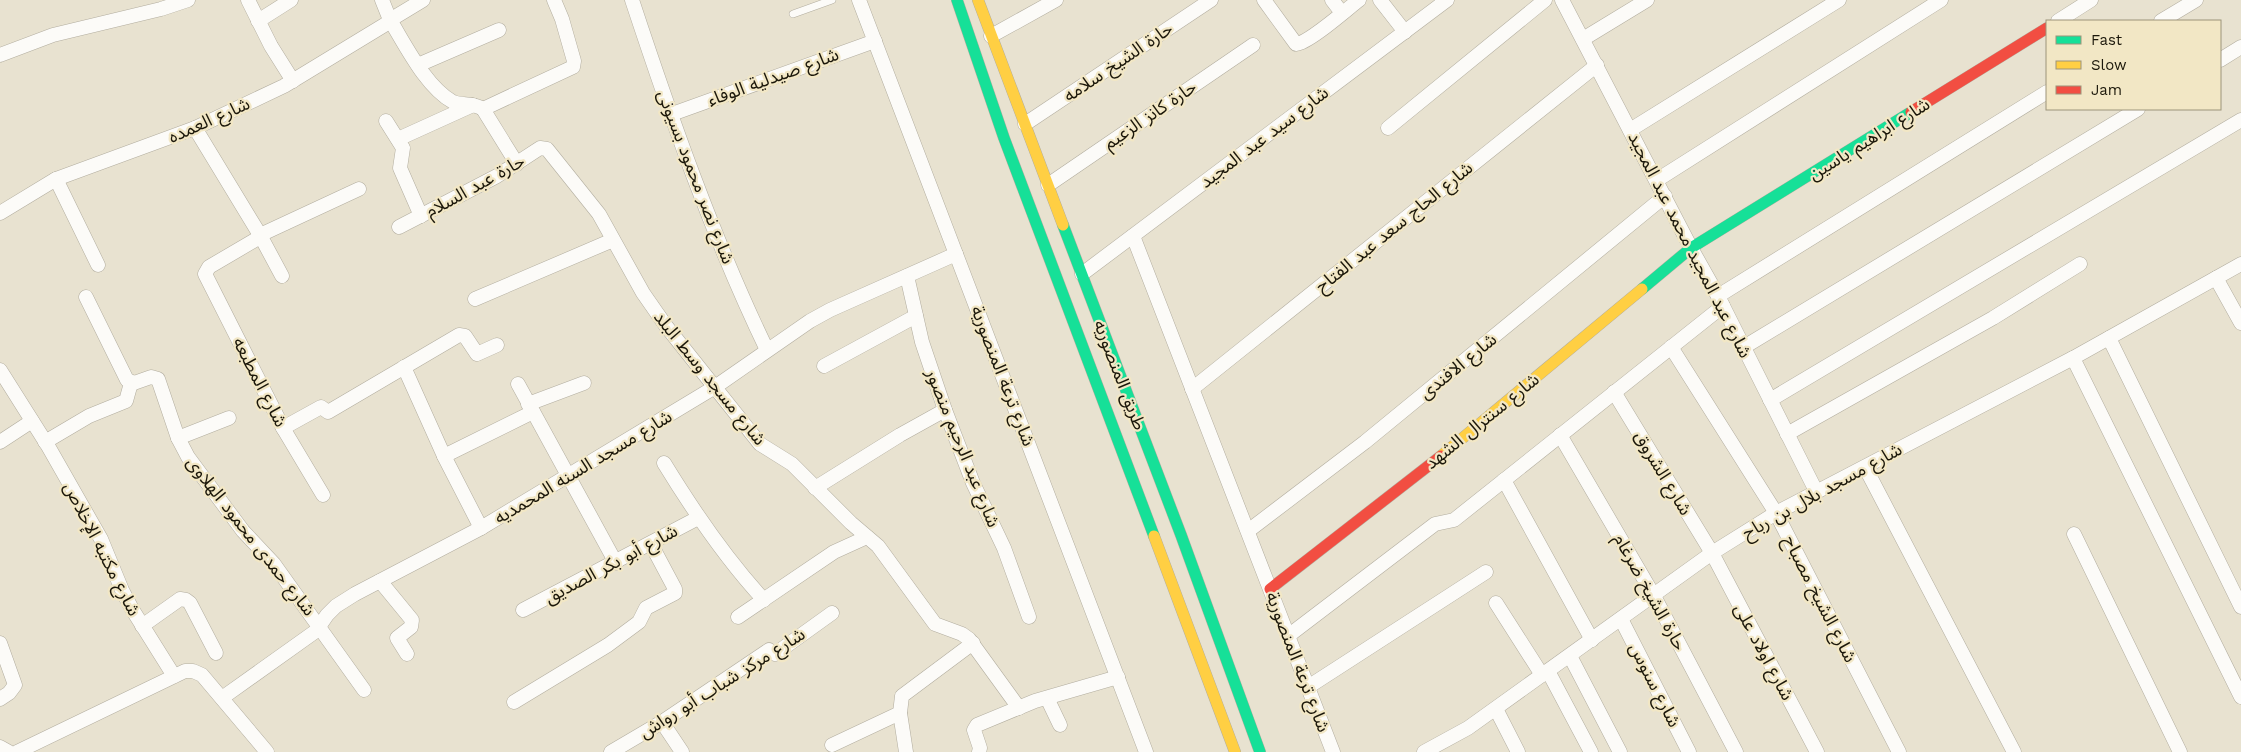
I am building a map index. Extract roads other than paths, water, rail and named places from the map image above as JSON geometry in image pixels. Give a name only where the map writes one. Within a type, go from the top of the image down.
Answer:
[{"type":"main road","name":"طريق المنصوريه","points":[[957,0],[1004,138],[1169,538],[1260,752]]},
{"type":"main road","name":"طريق المنصوريه","points":[[978,0],[1082,274],[1169,538],[1235,752]]},
{"type":"main road","name":"شارع ابراهيم ياسين","points":[[1691,248],[2046,29]]},
{"type":"main road","name":"شارع سنترال الشهد","points":[[1270,589],[1448,450],[1691,248]]},
{"type":"street","points":[[0,55],[53,35],[158,5],[188,0]]},
{"type":"street","points":[[248,0],[271,46],[293,81]]},
{"type":"street","points":[[258,20],[291,0]]},
{"type":"street","points":[[382,0],[390,20],[418,65],[432,83],[454,102],[478,107],[517,164]]},
{"type":"street","name":"شارع العمده","points":[[0,213],[56,179],[195,128],[293,81],[423,0]]},
{"type":"street","points":[[398,139],[573,67],[574,61],[562,19],[554,0]]},
{"type":"street","name":"شارع نصر محمود بسيونى","points":[[632,0],[672,114],[743,300],[767,350]]},
{"type":"street","name":"شارع ترعة المنصورية","points":[[859,0],[1146,752]]},
{"type":"street","points":[[991,36],[1056,0]]},
{"type":"street","name":"حارة الشيخ سلامه","points":[[1024,124],[1211,0]]},
{"type":"street","points":[[1264,0],[1296,44],[1301,44],[1359,0]]},
{"type":"street","points":[[1332,0],[1342,13]]},
{"type":"street","points":[[1380,0],[1405,32]]},
{"type":"street","name":"شارع سيد عبد المجيد","points":[[1082,274],[1446,0]]},
{"type":"street","points":[[1388,128],[1545,0]]},
{"type":"street","name":"شارع عبد المجيد محمد عبد المجيد","points":[[1562,0],[1691,248],[1721,301],[1816,491]]},
{"type":"street","points":[[1583,40],[1647,0]]},
{"type":"street","points":[[1630,130],[1839,0]]},
{"type":"street","points":[[1657,180],[1941,0]]},
{"type":"street","points":[[2060,20],[2091,0]]},
{"type":"street","points":[[2163,20],[2196,0]]},
{"type":"street","points":[[418,65],[499,30]]},
{"type":"street","name":"شارع صيدلية الوفاء","points":[[672,114],[874,41]]},
{"type":"street","name":"حارة كانز الزعيم","points":[[1048,185],[1253,45]]},
{"type":"street","points":[[2221,59],[2241,47]]},
{"type":"street","name":"شارع الحاج سعد عبد الفتاح","points":[[1192,389],[1596,65]]},
{"type":"street","points":[[1288,636],[1435,524],[1454,520],[1671,347],[1721,301],[2046,93]]},
{"type":"street","points":[[1744,347],[2136,110]]},
{"type":"street","points":[[1770,400],[2241,120]]},
{"type":"street","points":[[386,121],[398,139],[403,152],[400,168],[420,216]]},
{"type":"street","points":[[195,128],[282,276]]},
{"type":"street","name":"حارة عبد السلام","points":[[399,227],[517,164],[540,148],[547,149],[549,152]]},
{"type":"street","name":"شارع مسجد وسط البلد","points":[[549,152],[599,214],[643,293],[666,326],[760,444],[792,464],[851,523],[878,546],[934,624],[962,634],[973,644],[1019,708]]},
{"type":"street","points":[[56,179],[98,265]]},
{"type":"street","points":[[260,236],[359,189]]},
{"type":"street","name":"شارع الافندى","points":[[1248,532],[1365,442],[1665,196]]},
{"type":"street","name":"شارع المطبعه","points":[[260,236],[209,267],[205,272],[205,276],[283,428],[323,495]]},
{"type":"street","name":"شارع ترعة المنصورية","points":[[1133,236],[1333,752]]},
{"type":"street","points":[[476,299],[614,240]]},
{"type":"street","name":"شارع مسجد السنه المحمديه","points":[[222,698],[320,626],[336,606],[480,528],[567,476],[715,387],[797,329],[830,310],[956,254]]},
{"type":"street","points":[[1787,434],[1993,318],[2080,264]]},
{"type":"street","name":"شارع مسجد بلال بن رباح","points":[[1424,752],[1445,742],[1496,709],[1712,553],[1776,513],[2073,358],[2241,264]]},
{"type":"street","name":"شارع عبد الرحيم منصور","points":[[907,276],[916,316],[945,410],[973,483],[1007,556],[1029,617]]},
{"type":"street","points":[[2216,278],[2241,323]]},
{"type":"street","points":[[45,442],[88,416],[126,401],[131,383],[127,380],[86,297]]},
{"type":"street","points":[[824,366],[916,316]]},
{"type":"street","points":[[283,428],[321,407],[328,412],[459,335],[465,336],[477,354],[497,345]]},
{"type":"street","points":[[2109,338],[2241,607]]},
{"type":"street","name":"شارع الشيخ مصباح","points":[[1671,347],[1776,513],[1899,752]]},
{"type":"street","points":[[2073,358],[2241,697]]},
{"type":"street","points":[[404,367],[444,456],[480,528]]},
{"type":"street","name":"شارع مكتبه الإخلاص","points":[[0,370],[101,538],[122,590],[142,626],[180,674]]},
{"type":"street","name":"شارع حمدى محمود الهلاوى","points":[[131,383],[151,377],[158,379],[178,438],[188,456],[243,531],[274,564],[364,690]]},
{"type":"street","points":[[444,456],[531,408],[584,383]]},
{"type":"street","points":[[518,384],[616,563]]},
{"type":"street","name":"شارع الشروق","points":[[1614,392],[1712,553]]},
{"type":"street","points":[[816,488],[900,435],[945,410]]},
{"type":"street","points":[[178,438],[229,418]]},
{"type":"street","points":[[0,442],[32,421]]},
{"type":"street","name":"حارة الشيخ ضرغام","points":[[1560,435],[1654,596],[1736,752]]},
{"type":"street","points":[[664,463],[698,518],[736,570],[764,600]]},
{"type":"street","points":[[1865,466],[2014,752]]},
{"type":"street","points":[[1504,480],[1592,640]]},
{"type":"street","name":"شارع أبو بكر الصديق","points":[[523,610],[616,563],[698,518]]},
{"type":"street","points":[[2074,534],[2180,752]]},
{"type":"street","points":[[738,617],[834,552],[867,536]]},
{"type":"street","points":[[514,702],[608,646],[639,622],[646,608],[675,593],[675,589],[651,544]]},
{"type":"street","name":"شارع اولاد على","points":[[1712,553],[1817,752]]},
{"type":"street","points":[[1308,687],[1486,572]]},
{"type":"street","points":[[380,581],[412,620],[411,627],[397,638],[407,654]]},
{"type":"street","points":[[142,626],[180,599],[186,600],[190,603],[216,653]]},
{"type":"street","points":[[1496,604],[1545,673],[1591,752]]},
{"type":"street","name":"شارع مركز شباب أبو رواش","points":[[611,752],[662,722],[769,650],[775,654],[832,613]]},
{"type":"street","name":"شارع سنوس","points":[[1621,619],[1689,752]]},
{"type":"street","points":[[0,643],[15,685],[9,693],[0,698]]},
{"type":"street","points":[[906,752],[900,714],[902,696],[973,644]]},
{"type":"street","points":[[1570,656],[1620,752]]},
{"type":"street","points":[[17,752],[180,674],[193,671],[202,675],[267,752]]},
{"type":"street","points":[[978,752],[980,748],[974,730],[976,726],[1047,698],[1118,677]]},
{"type":"street","points":[[1047,698],[1060,724]]},
{"type":"street","points":[[1496,709],[1518,752]]},
{"type":"street","points":[[832,745],[900,714]]},
{"type":"street","points":[[662,722],[682,752]]},
{"type":"street","points":[[0,747],[8,752]]},
{"type":"lane","points":[[793,14],[832,0]]}]
